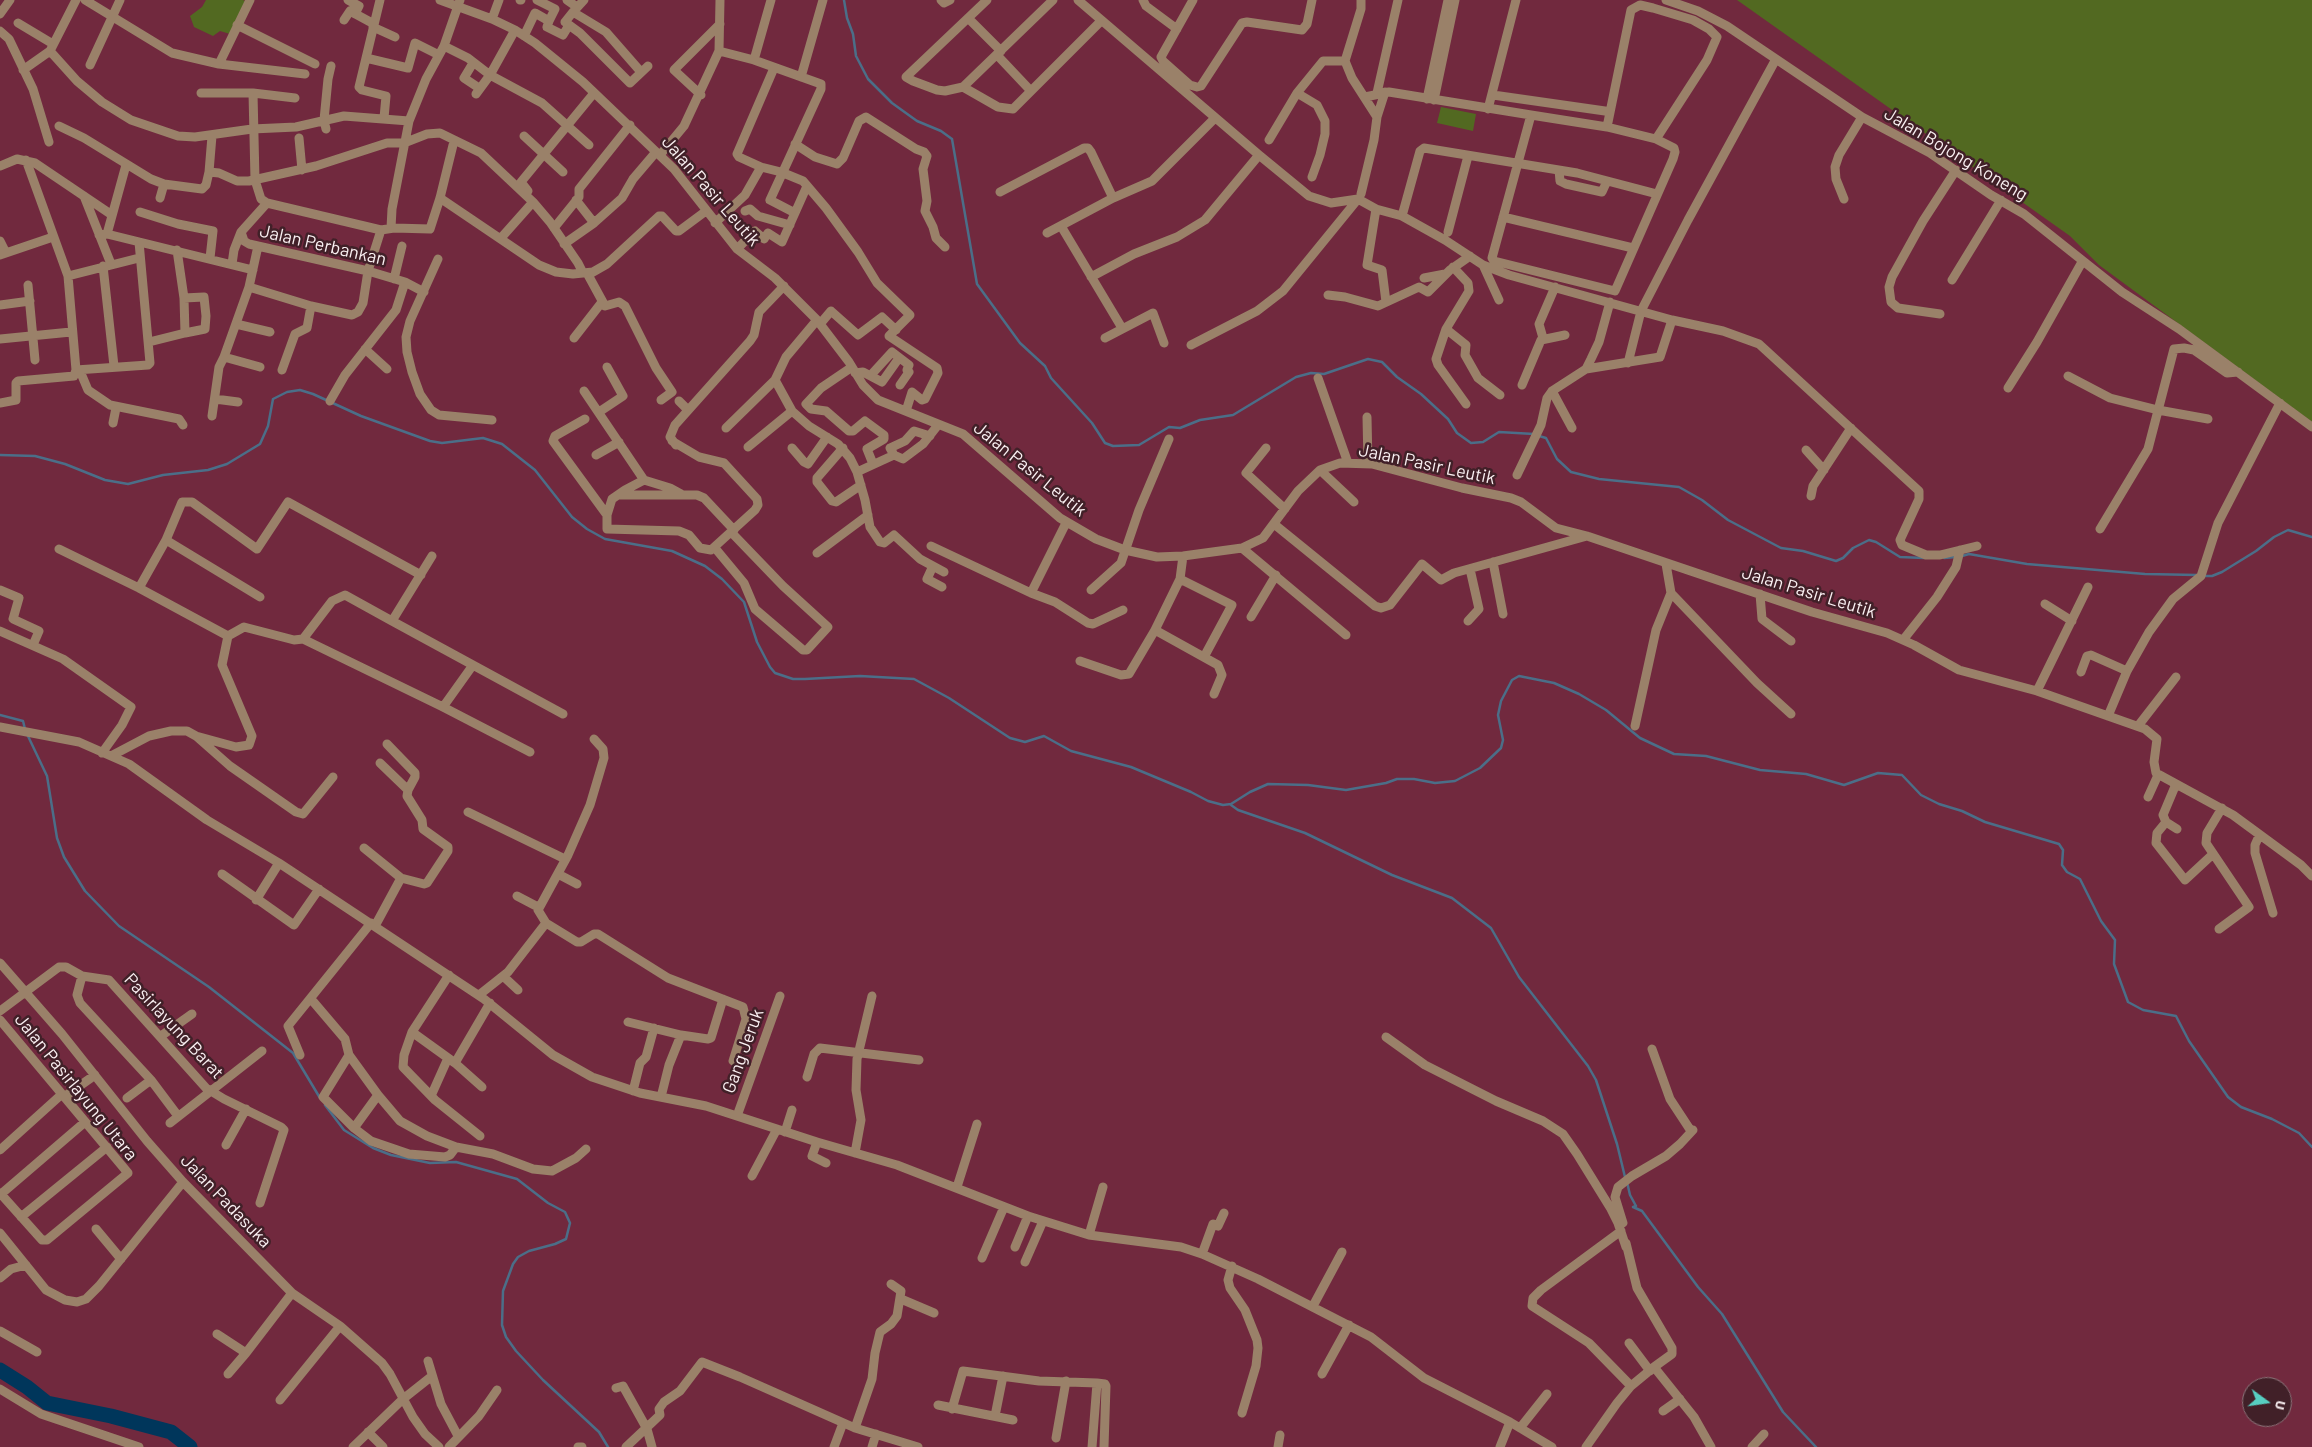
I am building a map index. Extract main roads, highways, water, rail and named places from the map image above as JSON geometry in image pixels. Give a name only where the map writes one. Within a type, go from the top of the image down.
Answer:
[{"type":"waterway","points":[[844,0],[847,18],[853,34],[856,56],[868,79],[892,103],[917,121],[941,131],[952,139],[977,284],[1020,343],[1045,366],[1051,378],[1092,423],[1105,443],[1113,446],[1139,445],[1169,427],[1180,428],[1200,420],[1233,415],[1296,377],[1311,373],[1324,374],[1368,359],[1382,362],[1397,377],[1421,394],[1448,419],[1457,433],[1471,443],[1483,442],[1499,432],[1534,434]]},
{"type":"waterway","points":[[0,455],[35,456],[65,464],[105,480],[128,484],[163,475],[208,470],[227,464],[260,444],[268,426],[273,399],[287,392],[300,390],[361,416],[430,441],[442,443],[483,438],[502,444],[535,470],[572,517],[587,529],[605,539],[672,551],[705,566],[722,579],[744,602],[757,642],[775,673],[793,679],[860,676],[914,679],[949,698],[1010,738],[1025,742],[1044,736],[1071,751],[1131,767],[1208,801],[1223,805],[1231,804],[1250,792],[1268,784],[1308,785],[1346,790],[1386,783],[1397,779],[1414,779],[1435,783],[1455,781],[1480,768],[1501,748],[1503,740],[1498,715],[1501,701],[1512,680],[1519,676],[1554,683],[1579,694],[1606,710],[1640,738],[1674,754],[1706,756],[1760,770],[1806,774],[1844,785],[1878,773],[1902,775],[1921,795],[1939,804],[1962,811],[1985,822],[2059,844],[2063,850],[2062,865],[2067,872],[2080,879],[2101,921],[2115,940],[2114,964],[2128,1002],[2143,1010],[2176,1016],[2189,1041],[2228,1097],[2241,1107],[2272,1119],[2299,1133],[2312,1147]]},
{"type":"waterway","points":[[1539,436],[1546,438],[1557,459],[1571,472],[1599,479],[1679,487],[1702,500],[1728,520],[1781,548],[1803,551],[1836,561],[1843,558],[1853,548],[1869,540],[1876,542],[1900,557],[1924,558]]},
{"type":"waterway","points":[[2203,576],[2212,576],[2222,572],[2256,551],[2274,537],[2288,530],[2312,537]]},
{"type":"waterway","points":[[1962,556],[1969,554],[2027,564],[2145,574],[2197,575]]},
{"type":"waterway","points":[[1944,558],[1956,557]]},
{"type":"waterway","points":[[0,715],[23,721],[25,729]]},
{"type":"waterway","points":[[27,734],[47,776],[57,838],[64,857],[85,891],[119,926],[209,987],[293,1053],[320,1098]]},
{"type":"waterway","points":[[1231,805],[1238,810],[1305,833],[1392,875],[1452,898],[1491,928],[1519,977],[1588,1066],[1596,1080],[1617,1144],[1625,1177]]},
{"type":"waterway","points":[[325,1105],[344,1130],[373,1148],[391,1155],[430,1163],[456,1162],[517,1179],[548,1203],[565,1212],[570,1223],[566,1239],[529,1251],[518,1257],[513,1264],[503,1291],[502,1325],[506,1337],[516,1351],[543,1380],[599,1432],[608,1447]]},
{"type":"waterway","points":[[1627,1182],[1630,1195],[1636,1206],[1633,1207],[1642,1211],[1698,1287],[1722,1314],[1783,1412],[1816,1447]]},
{"type":"waterway","points":[[0,1370],[27,1387],[47,1403],[111,1416],[171,1432],[190,1447]]}]
